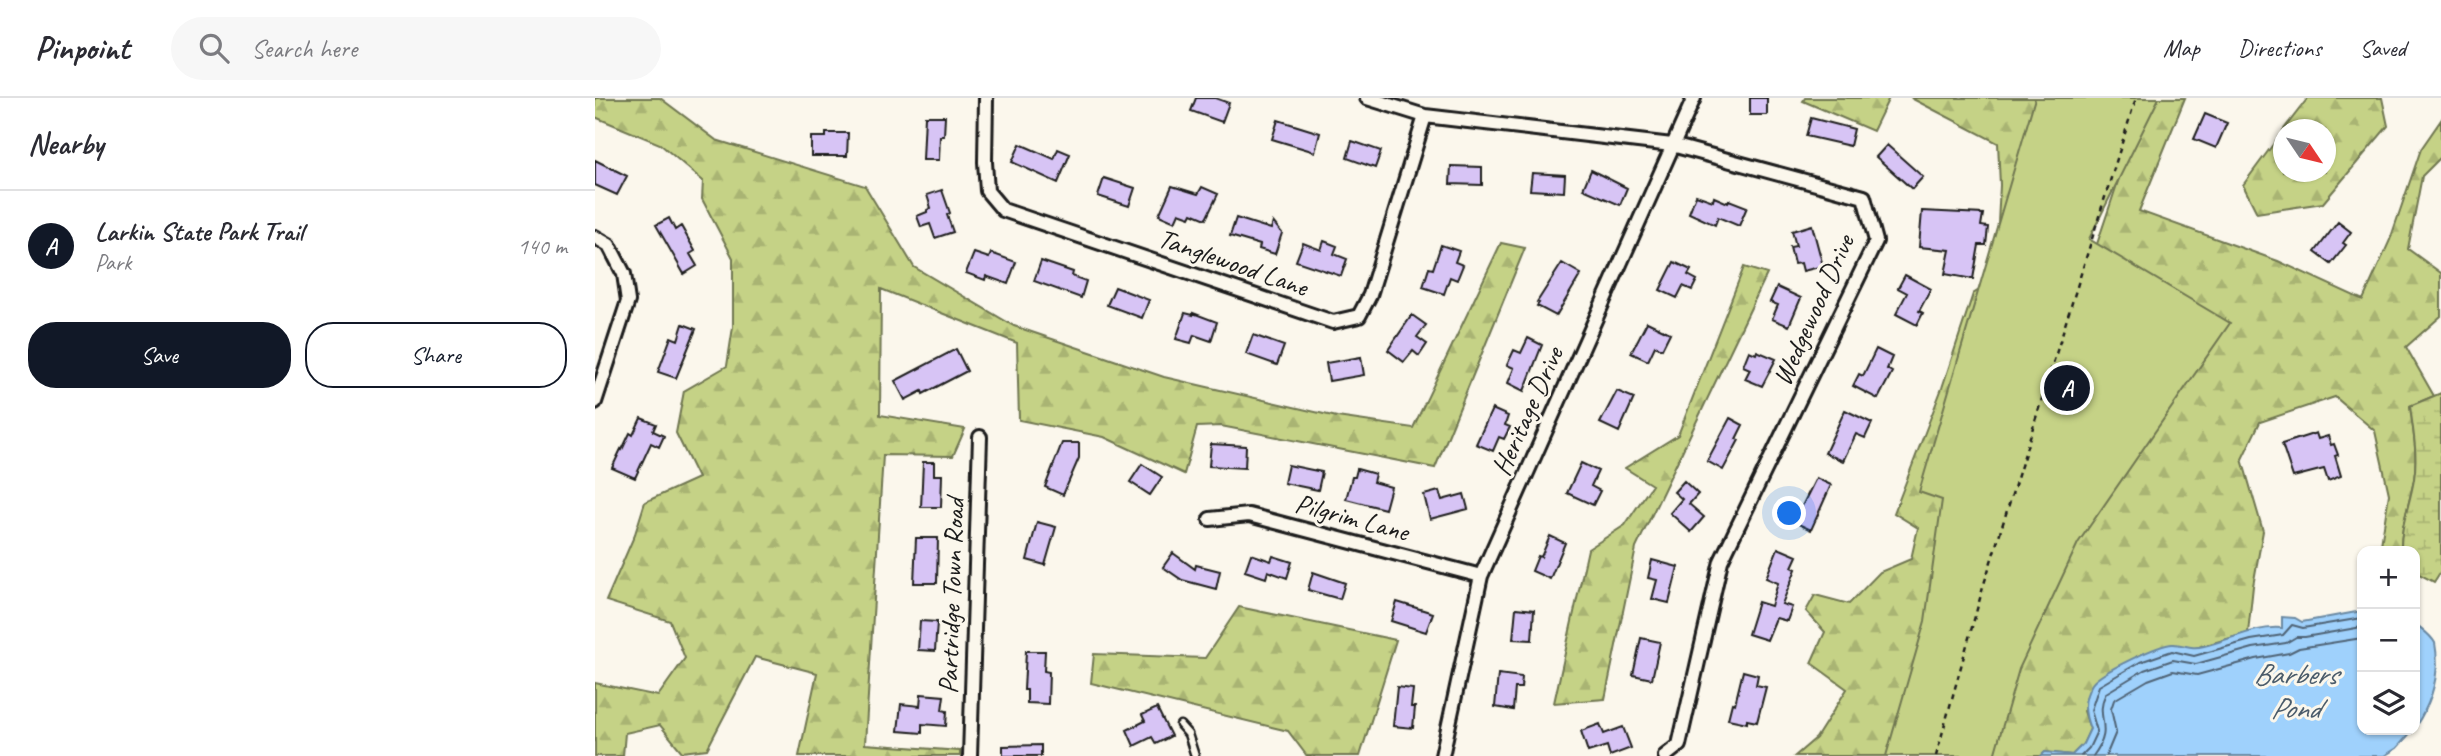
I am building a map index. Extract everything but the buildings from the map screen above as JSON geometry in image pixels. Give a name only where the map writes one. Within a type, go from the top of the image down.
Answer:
[{"type":"street","name":"Tanglewood Lane","points":[[986,98],[987,191],[1003,209],[1332,322],[1359,316],[1370,295],[1425,116]]},
{"type":"street","name":"Wedgewood Drive","points":[[1367,98],[1425,116],[1672,145],[1864,197],[1876,241],[1721,561],[1679,745],[1665,756]]},
{"type":"street","name":"Heritage Drive","points":[[1442,756],[1481,576],[1693,98]]},
{"type":"street","points":[[595,237],[609,245],[624,274],[628,301],[595,402]]},
{"type":"street","name":"Partridge Town Road","points":[[970,756],[980,437]]},
{"type":"street","name":"Pilgrim Lane","points":[[1210,519],[1249,515],[1481,576]]},
{"type":"lane","points":[[1180,726],[1188,734],[1195,756]]},
{"type":"path","points":[[1936,756],[1984,584],[2136,98]]},
{"type":"green space","points":[[595,98],[660,98],[716,140],[865,186],[914,267],[1014,326],[1164,377],[1337,417],[1413,428],[1501,243],[1525,248],[1435,468],[1221,426],[1197,427],[1184,474],[1104,437],[1019,420],[1017,343],[881,289],[880,415],[965,429],[953,456],[883,455],[865,744],[960,751],[960,756],[799,756],[817,673],[755,657],[707,749],[682,752],[660,725],[625,733],[623,756],[595,756],[595,683],[658,696],[685,658],[670,621],[606,601],[635,534],[645,502],[698,478],[676,433],[684,391],[727,366],[733,327],[733,258],[702,199],[703,181],[660,144],[595,117]]},
{"type":"green space","points":[[1805,98],[1889,98],[1873,131],[1803,101]]},
{"type":"green space","points":[[1911,98],[2126,98],[1924,756],[1795,756],[1816,738],[1847,689],[1811,663],[1825,632],[1806,611],[1815,595],[1849,604],[1880,572],[1911,559],[1918,528],[1894,513],[1942,388],[1973,294],[1995,280],[2000,185],[1998,143]]},
{"type":"green space","points":[[2035,98],[2159,98],[2089,239],[2230,323],[2078,543],[2019,669],[1994,756],[1886,756],[1925,621],[1942,500],[1919,492]]},
{"type":"green space","points":[[2146,98],[2185,98],[2139,211],[2278,261],[2363,300],[2390,240],[2421,149],[2441,120],[2441,157],[2422,176],[2408,249],[2441,273],[2441,316],[2406,347],[2434,396],[2410,406],[2415,443],[2415,470],[2401,546],[2381,545],[2389,494],[2375,431],[2335,397],[2260,422],[2242,459],[2263,531],[2248,633],[2192,649],[2173,644],[2137,656],[2084,711],[2090,729],[2083,744],[2072,755],[2045,752],[2041,756],[1944,756],[2097,244]]},
{"type":"green space","points":[[2308,98],[2382,98],[2388,126],[2323,203],[2257,213],[2243,185],[2273,144],[2273,182],[2336,182],[2336,119],[2292,119]]},
{"type":"green space","points":[[1744,267],[1767,274],[1636,548],[1605,699],[1554,703],[1588,549],[1625,525],[1652,485],[1625,468],[1678,435]]},
{"type":"green space","points":[[2441,393],[2441,571],[2434,582],[2420,575],[2420,546],[2401,546],[2415,470],[2415,442],[2410,406]]},
{"type":"green space","points":[[1239,607],[1396,640],[1360,756],[1307,756],[1288,731],[1091,683],[1094,654],[1205,658]]},
{"type":"water","name":"Barbers Pond","points":[[2357,612],[2357,735],[2409,735],[2397,748],[2384,756],[2041,756],[2045,752],[2072,755],[2083,744],[2090,729],[2085,706],[2092,684],[2117,667],[2166,645],[2199,647],[2253,631],[2282,628],[2282,617],[2295,618],[2302,622]]},
{"type":"water","name":"Barbers Pond","points":[[2420,628],[2435,643],[2437,655],[2434,688],[2420,718]]},
{"type":"place","name":"Larkin State Park Trail","points":[[2067,388]]}]
